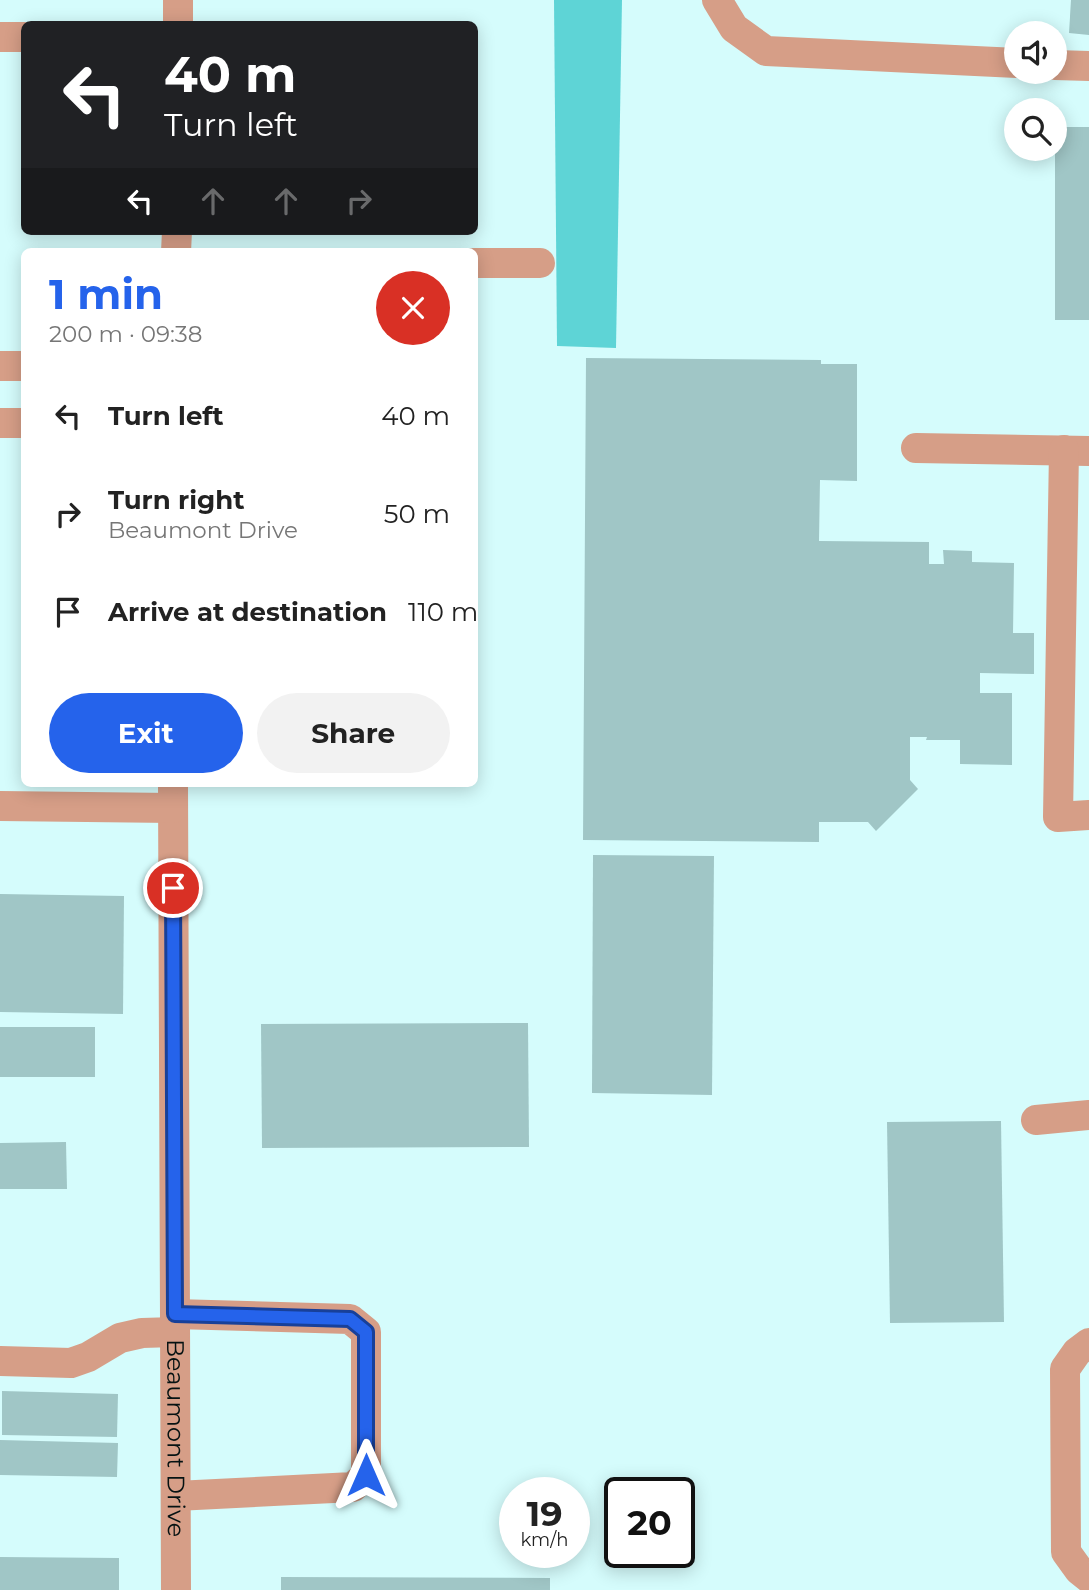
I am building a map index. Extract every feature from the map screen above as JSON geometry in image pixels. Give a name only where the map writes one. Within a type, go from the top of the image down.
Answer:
[{"type":"street","points":[[178,0],[178,21]]},
{"type":"street","points":[[717,0],[734,28],[766,51],[1004,62]]},
{"type":"street","points":[[0,37],[21,37]]},
{"type":"street","points":[[1067,65],[1089,66]]},
{"type":"street","points":[[478,263],[540,263]]},
{"type":"street","points":[[0,366],[21,366]]},
{"type":"street","points":[[0,423],[21,423]]},
{"type":"street","points":[[916,447],[1076,450],[1058,817],[1089,815]]},
{"type":"street","points":[[0,806],[173,796]]},
{"type":"street","name":"Beaumont Drive","points":[[173,796],[176,1590]]},
{"type":"street","points":[[1036,1120],[1089,1115]]},
{"type":"street","points":[[0,1360],[71,1363],[88,1357],[120,1338],[175,1323],[350,1319],[366,1332],[366,1475],[353,1487],[176,1496]]},
{"type":"street","points":[[1089,1343],[1077,1352],[1065,1369],[1066,1552],[1079,1570],[1089,1578]]},
{"type":"shaded area","points":[[554,0],[622,0],[616,348],[557,346]]},
{"type":"building","points":[[1071,0],[1089,0],[1089,35],[1069,33]]},
{"type":"building","points":[[1067,127],[1089,127],[1089,320],[1055,320],[1055,161],[1067,161]]},
{"type":"building","points":[[586,358],[821,360],[821,364],[857,364],[857,481],[820,480],[819,541],[929,542],[929,564],[944,564],[943,550],[972,551],[972,562],[1014,563],[1013,633],[1034,633],[1034,674],[980,673],[980,693],[1012,693],[1012,765],[960,764],[960,740],[910,737],[910,780],[918,789],[876,831],[868,822],[819,822],[819,842],[583,840]]},
{"type":"building","points":[[593,855],[714,856],[712,1095],[592,1093]]},
{"type":"building","points":[[0,894],[124,896],[123,1014],[0,1012]]},
{"type":"building","points":[[528,1023],[529,1147],[262,1148],[261,1024]]},
{"type":"building","points":[[0,1027],[95,1027],[95,1077],[0,1077]]},
{"type":"building","points":[[1001,1121],[1004,1322],[890,1323],[887,1122]]},
{"type":"building","points":[[66,1142],[67,1189],[0,1189],[0,1143]]},
{"type":"building","points":[[2,1391],[118,1394],[117,1437],[2,1435]]},
{"type":"building","points":[[0,1440],[118,1443],[117,1477],[0,1475]]},
{"type":"building","points":[[0,1557],[119,1558],[119,1590],[0,1590]]},
{"type":"building","points":[[281,1577],[550,1578],[550,1590],[281,1590]]},
{"type":"route","points":[[173,888],[175,1314],[350,1319],[366,1332],[366,1475]]}]
